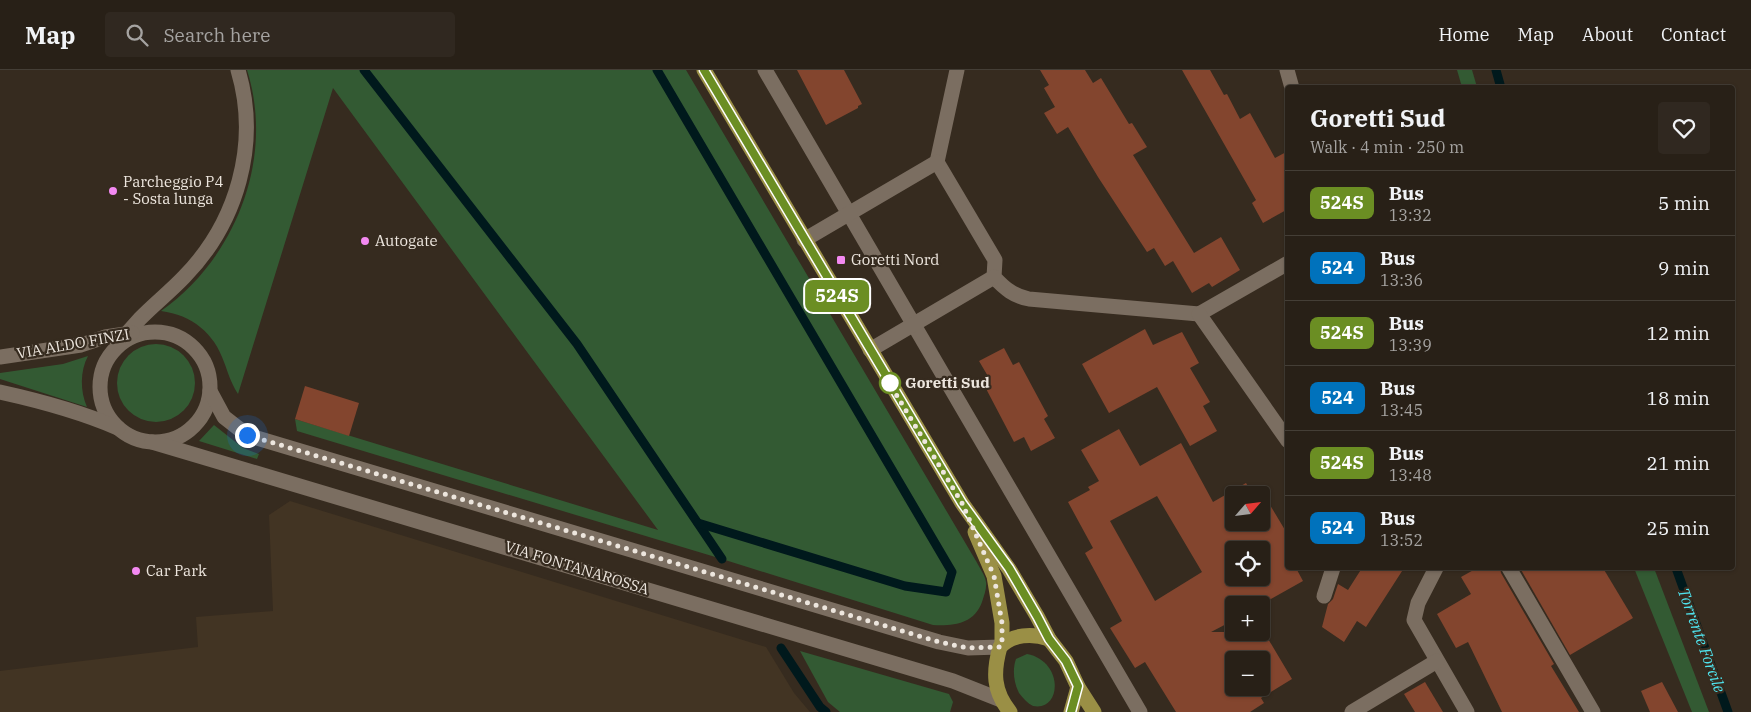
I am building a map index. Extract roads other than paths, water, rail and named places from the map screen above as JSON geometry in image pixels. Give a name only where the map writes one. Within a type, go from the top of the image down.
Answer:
[{"type":"main road","points":[[704,70],[962,503],[1009,568],[1049,639],[1066,661],[1078,686],[1094,712]]},
{"type":"main road","points":[[962,503],[994,576],[1002,623],[1001,646],[995,673],[996,686],[1005,706]]},
{"type":"main road","points":[[1001,646],[1012,638],[1021,636],[1030,635],[1049,639]]},
{"type":"main road","points":[[1071,712],[1078,686]]},
{"type":"street","points":[[119,428],[113,422],[102,400],[101,376],[107,360],[127,333],[148,310],[184,278],[213,242],[229,212],[242,173],[246,143],[245,108],[238,70]]},
{"type":"street","points":[[765,70],[1140,712]]},
{"type":"street","points":[[957,70],[937,162],[995,260],[994,277],[1009,292],[1029,300],[1199,314],[1285,265]]},
{"type":"street","points":[[1287,70],[1291,85]]},
{"type":"street","points":[[804,240],[937,162]]},
{"type":"street","points":[[870,350],[994,277]]},
{"type":"street","points":[[1199,314],[1285,437]]},
{"type":"street","points":[[0,392],[42,401],[91,416],[119,428],[138,439],[152,442],[177,438],[191,428],[202,416],[209,400],[210,391],[206,367],[192,346],[179,337],[163,332],[146,333],[131,338],[117,347]]},
{"type":"street","name":"VIA ALDO FINZI","points":[[0,357],[80,344],[105,336],[146,333]]},
{"type":"street","points":[[210,391],[224,416],[247,435],[939,642],[968,648],[1001,646]]},
{"type":"street","name":"VIA FONTANAROSSA","points":[[152,442],[953,681],[1005,706]]},
{"type":"street","points":[[1324,596],[1332,570]]},
{"type":"street","points":[[1435,570],[1418,603],[1414,620],[1467,712]]},
{"type":"street","points":[[1510,570],[1593,712]]},
{"type":"street","points":[[1352,712],[1437,661]]},
{"type":"waterway","points":[[364,70],[577,344],[722,559]]},
{"type":"waterway","points":[[657,70],[952,572],[946,592],[905,586],[698,523]]},
{"type":"waterway","name":"Torrente Forcile","points":[[1496,70],[1500,85]]},
{"type":"waterway","name":"Torrente Forcile","points":[[1677,570],[1728,712]]},
{"type":"waterway","points":[[781,648],[820,707],[826,712]]},
{"type":"place","name":"Parcheggio P4 - Sosta lunga","points":[[113,191]]},
{"type":"place","name":"Autogate","points":[[365,241]]},
{"type":"place","name":"Goretti Nord","points":[[841,260]]},
{"type":"place","name":"Goretti Sud","points":[[890,383]]},
{"type":"place","name":"Car Park","points":[[136,571]]}]
